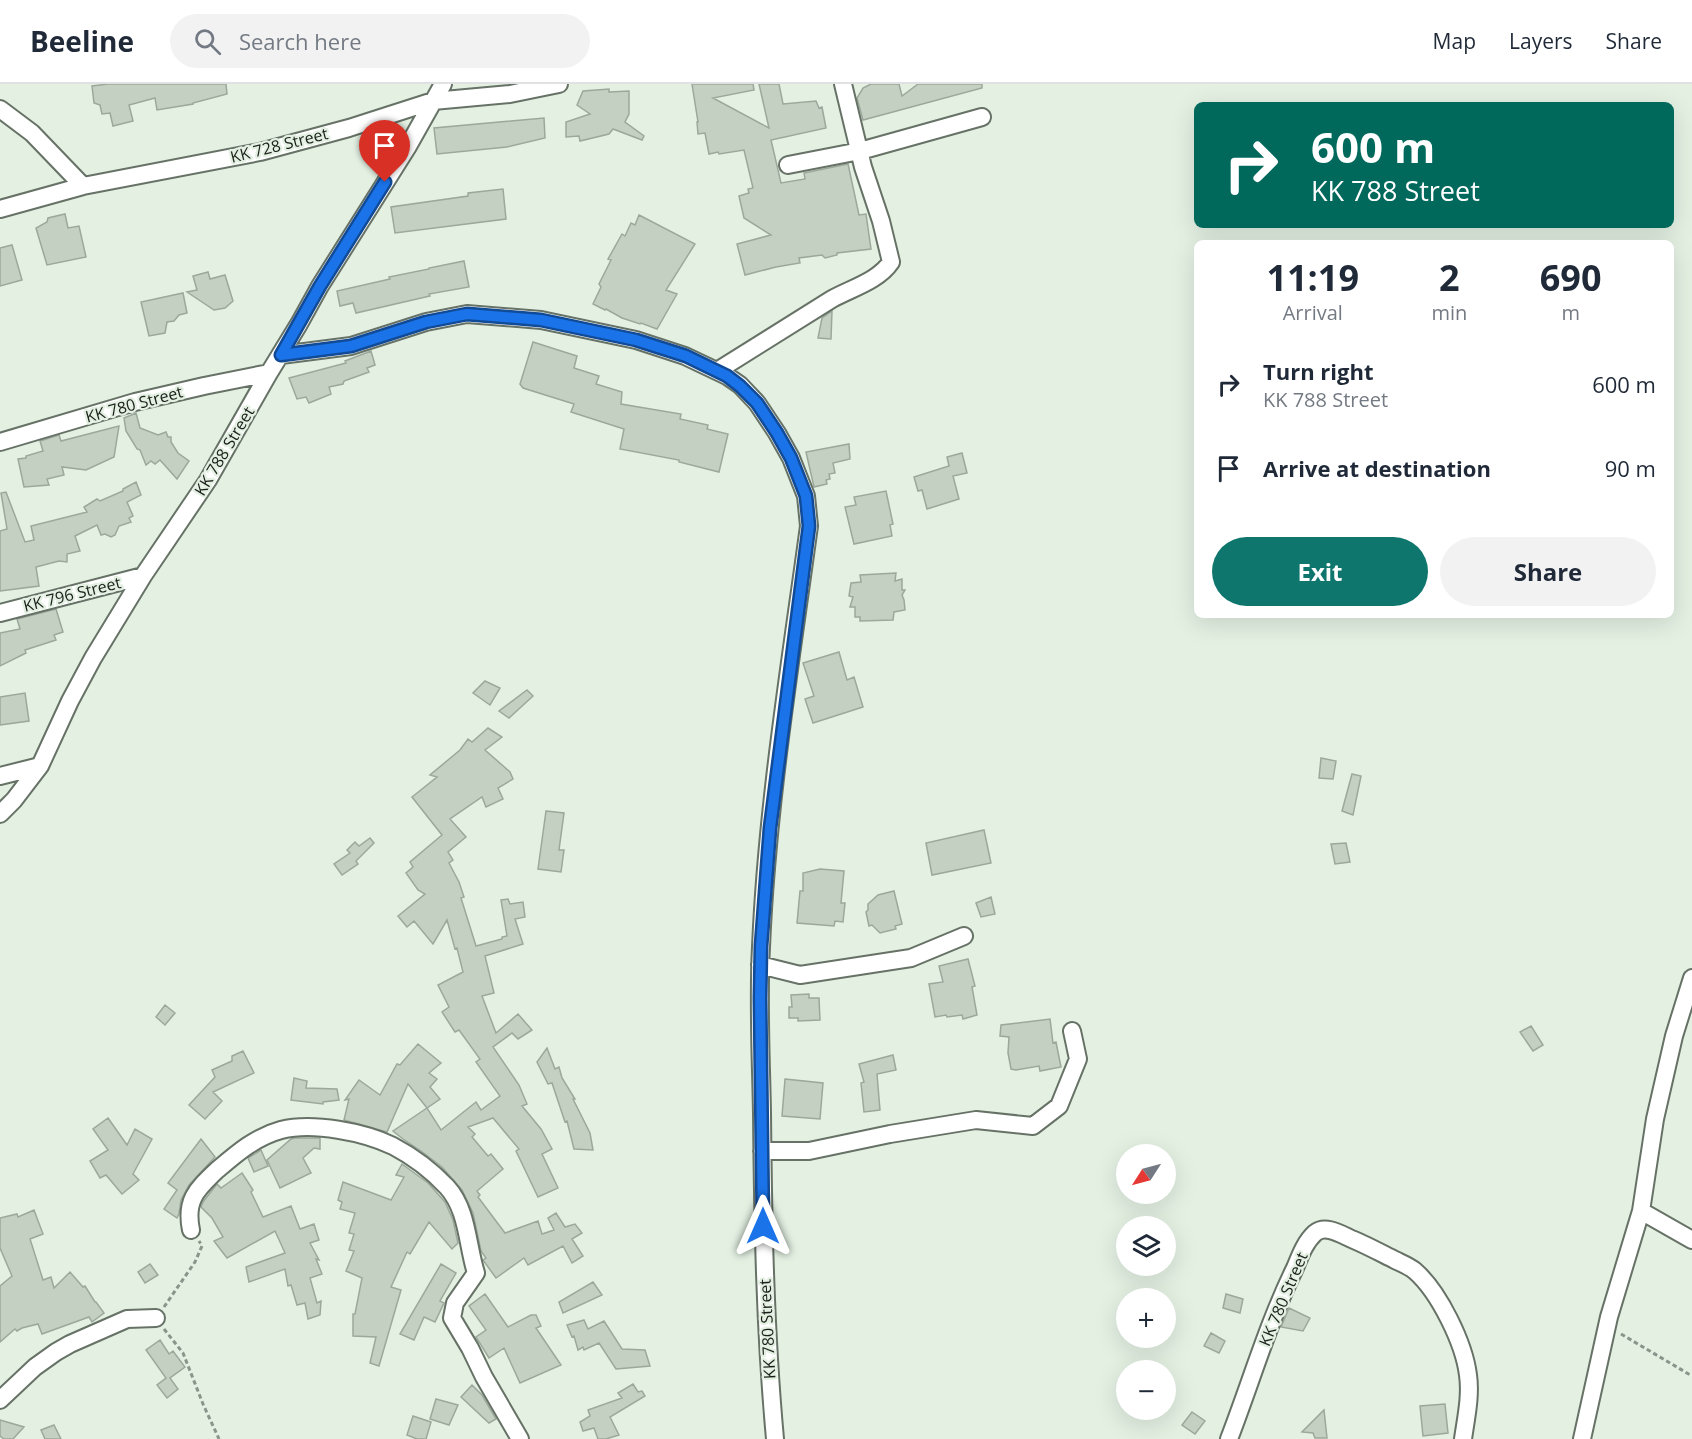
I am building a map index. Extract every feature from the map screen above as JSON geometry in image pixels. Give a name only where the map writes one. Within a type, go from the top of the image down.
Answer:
[{"type":"street","name":"KK 788 Street","points":[[0,814],[40,766],[80,681],[143,576],[208,480],[320,286],[407,147],[442,84]]},
{"type":"street","name":"KK 728 Street","points":[[0,209],[84,186],[260,152],[349,128],[433,101],[510,94],[559,84]]},
{"type":"street","points":[[717,371],[835,298],[871,279],[886,269],[891,262],[863,167],[843,84]]},
{"type":"street","points":[[0,109],[32,133],[84,186]]},
{"type":"street","points":[[788,165],[860,151],[982,117]]},
{"type":"street","name":"KK 780 Street","points":[[281,355],[351,346],[426,322],[467,314],[541,320],[608,333],[686,356],[727,376],[757,403],[791,458],[806,496],[809,526],[770,828],[760,965],[764,1260],[775,1439]]},
{"type":"street","name":"KK 780 Street","points":[[0,442],[135,402],[269,373]]},
{"type":"street","name":"KK 796 Street","points":[[0,613],[143,576]]},
{"type":"street","points":[[0,776],[40,766]]},
{"type":"street","points":[[760,965],[800,975],[911,958],[964,936]]},
{"type":"street","points":[[1582,1439],[1607,1326],[1641,1211],[1655,1119],[1674,1035],[1692,978]]},
{"type":"street","points":[[762,1151],[809,1151],[890,1134],[976,1120],[1033,1126],[1059,1106],[1078,1059],[1072,1031]]},
{"type":"street","points":[[191,1230],[188,1216],[192,1199],[200,1186],[244,1147],[279,1130],[294,1127],[327,1127],[391,1145],[414,1158],[448,1188],[461,1209],[476,1273],[454,1303],[452,1318],[520,1439]]},
{"type":"street","points":[[1641,1211],[1692,1240]]},
{"type":"street","name":"KK 780 Street","points":[[1228,1439],[1249,1387],[1278,1302],[1310,1239],[1318,1231],[1330,1230],[1362,1243],[1414,1270],[1436,1296],[1452,1325],[1463,1352],[1469,1376],[1468,1407],[1463,1439]]},
{"type":"street","points":[[0,1400],[35,1367],[70,1344],[127,1319],[156,1318]]},
{"type":"path","points":[[191,1230],[202,1246],[195,1262],[156,1318],[183,1353],[219,1439]]},
{"type":"path","points":[[1607,1326],[1692,1376]]},
{"type":"building","points":[[226,84],[227,94],[193,104],[157,110],[155,98],[129,105],[133,121],[113,126],[110,113],[102,114],[100,105],[94,103],[92,86]]},
{"type":"building","points":[[692,84],[753,84],[754,90],[713,98],[769,128],[759,84],[779,84],[783,104],[816,101],[819,108],[822,107],[826,128],[771,140],[781,183],[805,179],[804,173],[848,164],[859,215],[866,214],[871,249],[837,253],[837,255],[825,258],[822,255],[799,258],[800,263],[745,275],[737,244],[771,235],[744,218],[739,196],[749,193],[748,189],[753,188],[744,150],[709,154],[705,133],[698,134]]},
{"type":"building","points":[[871,84],[899,84],[902,96],[918,84],[982,84],[982,88],[863,120],[857,98],[863,88]]},
{"type":"building","points":[[609,89],[609,92],[629,91],[629,114],[625,122],[644,136],[642,140],[613,129],[609,134],[580,141],[579,136],[566,137],[566,122],[590,114],[577,105],[583,91]]},
{"type":"building","points":[[544,118],[545,138],[507,147],[437,154],[434,128]]},
{"type":"building","points":[[503,189],[506,219],[395,233],[391,207]]},
{"type":"building","points":[[65,214],[68,228],[79,226],[86,257],[47,265],[36,228],[47,222],[48,218]]},
{"type":"building","points":[[639,215],[695,244],[666,290],[677,294],[657,329],[622,318],[593,304],[601,287],[599,284],[611,260],[608,259],[622,234],[625,236],[631,223],[635,225]]},
{"type":"building","points":[[12,245],[22,280],[0,286],[0,248]]},
{"type":"building","points":[[464,261],[469,287],[429,294],[430,296],[356,313],[353,303],[340,306],[337,291]]},
{"type":"building","points":[[208,272],[210,279],[225,275],[233,301],[225,308],[214,310],[187,292],[197,290],[193,276]]},
{"type":"building","points":[[183,293],[187,313],[179,315],[174,321],[167,322],[165,333],[149,336],[141,302]]},
{"type":"building","points":[[832,311],[831,339],[818,338],[822,318]]},
{"type":"building","points":[[533,342],[577,356],[574,368],[599,376],[596,384],[622,392],[621,404],[681,414],[680,419],[708,425],[707,429],[728,434],[719,472],[679,462],[679,460],[620,449],[624,429],[571,412],[574,404],[523,388],[520,384]]},
{"type":"building","points":[[371,351],[375,365],[367,368],[369,372],[344,381],[343,384],[329,387],[331,394],[309,403],[306,397],[297,399],[289,378],[346,363],[345,361]]},
{"type":"building","points":[[136,413],[140,428],[158,435],[166,432],[168,437],[171,437],[171,442],[178,453],[189,461],[177,479],[160,460],[155,464],[151,461],[146,465],[140,450],[137,449],[126,431],[124,418]]},
{"type":"building","points":[[119,426],[114,457],[86,470],[62,467],[64,475],[47,479],[49,485],[24,487],[18,459],[43,451],[40,441],[59,435],[61,441]]},
{"type":"building","points":[[849,444],[850,459],[833,463],[835,473],[829,474],[830,479],[826,480],[827,484],[814,487],[806,452]]},
{"type":"building","points":[[962,453],[967,473],[953,476],[959,499],[927,509],[922,490],[918,491],[914,477],[949,466],[947,457]]},
{"type":"building","points":[[136,482],[141,495],[127,502],[133,516],[129,518],[131,522],[119,526],[115,535],[111,537],[101,535],[97,525],[75,536],[80,551],[67,554],[67,562],[59,561],[36,567],[39,586],[0,591],[0,531],[7,529],[1,493],[6,492],[25,542],[34,540],[31,526],[87,512],[84,507],[97,499],[100,501],[123,491]]},
{"type":"building","points":[[886,491],[893,524],[890,525],[892,536],[854,544],[845,507],[856,505],[854,497]]},
{"type":"building","points":[[896,573],[895,581],[902,579],[902,590],[905,590],[902,595],[905,610],[894,612],[893,620],[860,621],[860,617],[855,617],[855,607],[850,607],[853,597],[849,596],[851,583],[861,582],[860,575]]},
{"type":"building","points":[[56,609],[63,632],[54,635],[56,640],[25,650],[26,653],[0,666],[0,633],[20,629],[17,619]]},
{"type":"building","points":[[839,652],[847,680],[854,677],[863,707],[813,723],[805,699],[814,696],[803,663]]},
{"type":"building","points":[[485,681],[500,688],[490,705],[473,693]]},
{"type":"building","points":[[527,690],[533,696],[509,718],[499,711]]},
{"type":"building","points":[[25,693],[29,721],[0,725],[0,697]]},
{"type":"building","points":[[488,728],[502,737],[485,750],[510,772],[513,779],[498,788],[503,799],[486,807],[482,797],[450,819],[466,837],[448,852],[453,860],[449,863],[464,897],[461,898],[476,946],[507,936],[501,900],[508,899],[510,904],[523,902],[525,917],[515,919],[523,944],[485,956],[494,993],[482,996],[496,1033],[518,1014],[532,1030],[518,1039],[512,1033],[493,1047],[519,1085],[527,1104],[522,1106],[541,1129],[552,1149],[542,1154],[558,1188],[538,1197],[516,1151],[519,1149],[493,1118],[468,1127],[475,1134],[472,1137],[488,1156],[491,1154],[503,1169],[477,1191],[480,1195],[478,1197],[505,1233],[538,1221],[542,1234],[554,1230],[548,1218],[556,1213],[565,1227],[575,1224],[582,1233],[572,1239],[583,1256],[572,1263],[563,1246],[528,1265],[524,1258],[496,1278],[483,1260],[486,1258],[481,1251],[473,1213],[462,1190],[442,1167],[393,1131],[427,1108],[441,1130],[476,1102],[481,1110],[500,1096],[476,1062],[480,1059],[459,1030],[455,1032],[442,1012],[449,1007],[438,985],[463,972],[447,920],[433,944],[414,921],[407,927],[398,916],[425,894],[418,890],[406,873],[413,867],[410,862],[442,835],[412,797],[437,777],[430,775],[460,750],[468,739],[472,742]]},
{"type":"building","points":[[1321,758],[1336,761],[1333,779],[1319,778]]},
{"type":"building","points":[[1352,774],[1361,776],[1353,815],[1342,811]]},
{"type":"building","points":[[546,811],[564,813],[559,850],[564,850],[561,872],[538,869]]},
{"type":"building","points":[[984,830],[991,863],[932,875],[926,843]]},
{"type":"building","points":[[370,838],[374,843],[356,861],[358,864],[342,875],[334,864],[350,853],[347,850],[355,842],[359,846]]},
{"type":"building","points":[[1346,843],[1350,862],[1335,864],[1331,844]]},
{"type":"building","points":[[820,869],[844,871],[841,903],[845,903],[843,922],[835,921],[834,926],[797,923],[800,891],[803,891],[803,873]]},
{"type":"building","points":[[894,891],[902,924],[895,926],[896,929],[880,933],[872,925],[869,926],[866,912],[868,904],[878,895]]},
{"type":"building","points":[[991,897],[995,914],[981,917],[976,903]]},
{"type":"building","points":[[968,959],[975,986],[972,987],[977,1015],[963,1019],[962,1015],[935,1017],[929,984],[943,982],[939,966]]},
{"type":"building","points":[[809,994],[809,998],[819,998],[820,1020],[798,1021],[798,1018],[789,1018],[789,1007],[792,1007],[791,995]]},
{"type":"building","points":[[165,1005],[175,1013],[165,1025],[156,1017]]},
{"type":"building","points":[[1050,1019],[1053,1043],[1056,1042],[1061,1067],[1040,1071],[1039,1066],[1011,1069],[1008,1053],[1009,1037],[1000,1036],[1001,1025]]},
{"type":"building","points":[[1531,1026],[1543,1045],[1533,1051],[1520,1032]]},
{"type":"building","points":[[418,1044],[441,1063],[429,1073],[437,1079],[430,1087],[440,1099],[427,1108],[408,1084],[387,1132],[344,1120],[349,1099],[345,1100],[359,1080],[380,1095],[397,1064],[400,1065]]},
{"type":"building","points":[[547,1048],[555,1069],[559,1067],[562,1078],[575,1099],[573,1099],[590,1133],[593,1150],[574,1149],[567,1121],[565,1122],[552,1083],[548,1084],[537,1062]]},
{"type":"building","points":[[243,1051],[254,1073],[213,1092],[222,1101],[205,1119],[189,1105],[215,1077],[212,1070],[232,1061],[232,1056]]},
{"type":"building","points":[[893,1055],[896,1070],[877,1074],[880,1110],[864,1112],[861,1083],[864,1082],[859,1064]]},
{"type":"building","points":[[294,1078],[307,1081],[306,1088],[337,1089],[339,1100],[323,1102],[323,1104],[291,1100]]},
{"type":"building","points":[[785,1079],[823,1083],[820,1119],[782,1116]]},
{"type":"building","points":[[108,1118],[127,1145],[135,1129],[152,1139],[133,1174],[139,1180],[122,1194],[106,1175],[100,1178],[90,1161],[108,1150],[93,1129]]},
{"type":"building","points":[[295,1138],[320,1138],[320,1149],[314,1148],[303,1158],[311,1173],[280,1188],[267,1160]]},
{"type":"building","points":[[201,1139],[215,1157],[189,1185],[181,1200],[177,1218],[164,1209],[177,1190],[168,1183]]},
{"type":"building","points":[[261,1150],[268,1166],[254,1172],[248,1158]]},
{"type":"building","points":[[402,1164],[428,1183],[445,1202],[453,1220],[458,1243],[452,1249],[429,1222],[410,1254],[407,1252],[391,1287],[401,1290],[379,1366],[370,1363],[376,1337],[353,1336],[353,1314],[355,1314],[362,1278],[346,1271],[354,1251],[349,1250],[354,1234],[349,1233],[355,1213],[340,1209],[342,1202],[338,1200],[343,1182],[391,1200],[404,1177],[396,1175]]},
{"type":"building","points":[[242,1173],[253,1190],[251,1192],[263,1217],[291,1206],[300,1229],[314,1224],[319,1240],[310,1243],[319,1260],[316,1259],[322,1274],[310,1278],[317,1303],[321,1301],[320,1315],[308,1319],[305,1303],[297,1305],[291,1285],[288,1286],[285,1269],[249,1282],[246,1267],[285,1253],[275,1231],[227,1258],[214,1241],[223,1237],[212,1218],[201,1207],[203,1202],[217,1184],[221,1188]]},
{"type":"building","points":[[34,1210],[43,1234],[30,1239],[43,1280],[51,1277],[54,1288],[70,1272],[83,1287],[85,1286],[104,1313],[92,1322],[89,1317],[42,1334],[38,1324],[17,1331],[15,1329],[0,1342],[0,1286],[12,1276],[0,1248],[0,1218],[17,1214],[18,1217]]},
{"type":"building","points":[[150,1264],[158,1275],[145,1283],[138,1272]]},
{"type":"building","points":[[441,1264],[456,1273],[440,1301],[444,1303],[435,1322],[424,1317],[414,1340],[400,1334]]},
{"type":"building","points":[[593,1282],[602,1295],[563,1313],[559,1302]]},
{"type":"building","points":[[485,1294],[508,1327],[531,1315],[536,1315],[541,1326],[536,1328],[561,1365],[520,1383],[504,1348],[489,1358],[476,1337],[486,1330],[469,1306]]},
{"type":"building","points":[[1226,1294],[1243,1299],[1240,1313],[1223,1308]]},
{"type":"building","points":[[1289,1308],[1310,1318],[1303,1331],[1281,1327]]},
{"type":"building","points":[[584,1320],[588,1329],[604,1321],[622,1349],[645,1350],[650,1366],[616,1369],[599,1343],[584,1350],[583,1347],[578,1350],[574,1336],[572,1337],[567,1325]]},
{"type":"building","points":[[1211,1333],[1225,1341],[1219,1353],[1204,1346]]},
{"type":"building","points":[[160,1340],[169,1354],[173,1351],[185,1367],[170,1378],[178,1389],[167,1398],[157,1385],[166,1378],[146,1350]]},
{"type":"building","points":[[633,1384],[638,1392],[642,1391],[645,1396],[610,1417],[619,1435],[598,1439],[594,1428],[583,1431],[580,1422],[590,1416],[588,1410],[622,1398],[618,1393]]},
{"type":"building","points":[[472,1385],[482,1395],[496,1419],[489,1423],[461,1397]]},
{"type":"building","points":[[436,1399],[458,1405],[449,1425],[430,1419]]},
{"type":"building","points":[[1445,1404],[1448,1433],[1423,1436],[1420,1406]]},
{"type":"building","points":[[1324,1410],[1327,1438],[1315,1438],[1313,1433],[1302,1432]]},
{"type":"building","points":[[1192,1412],[1205,1421],[1195,1434],[1182,1425]]},
{"type":"building","points":[[413,1416],[431,1422],[426,1439],[417,1439],[407,1435]]},
{"type":"building","points":[[0,1420],[24,1427],[13,1439],[4,1439],[0,1436]]},
{"type":"building","points":[[54,1425],[61,1439],[45,1439],[41,1430]]},
{"type":"route","points":[[385,182],[320,286],[281,355],[351,346],[426,322],[467,314],[541,320],[636,340],[686,356],[727,376],[740,386],[757,403],[777,433],[791,458],[806,496],[809,526],[770,828],[761,946],[763,1226]]}]
